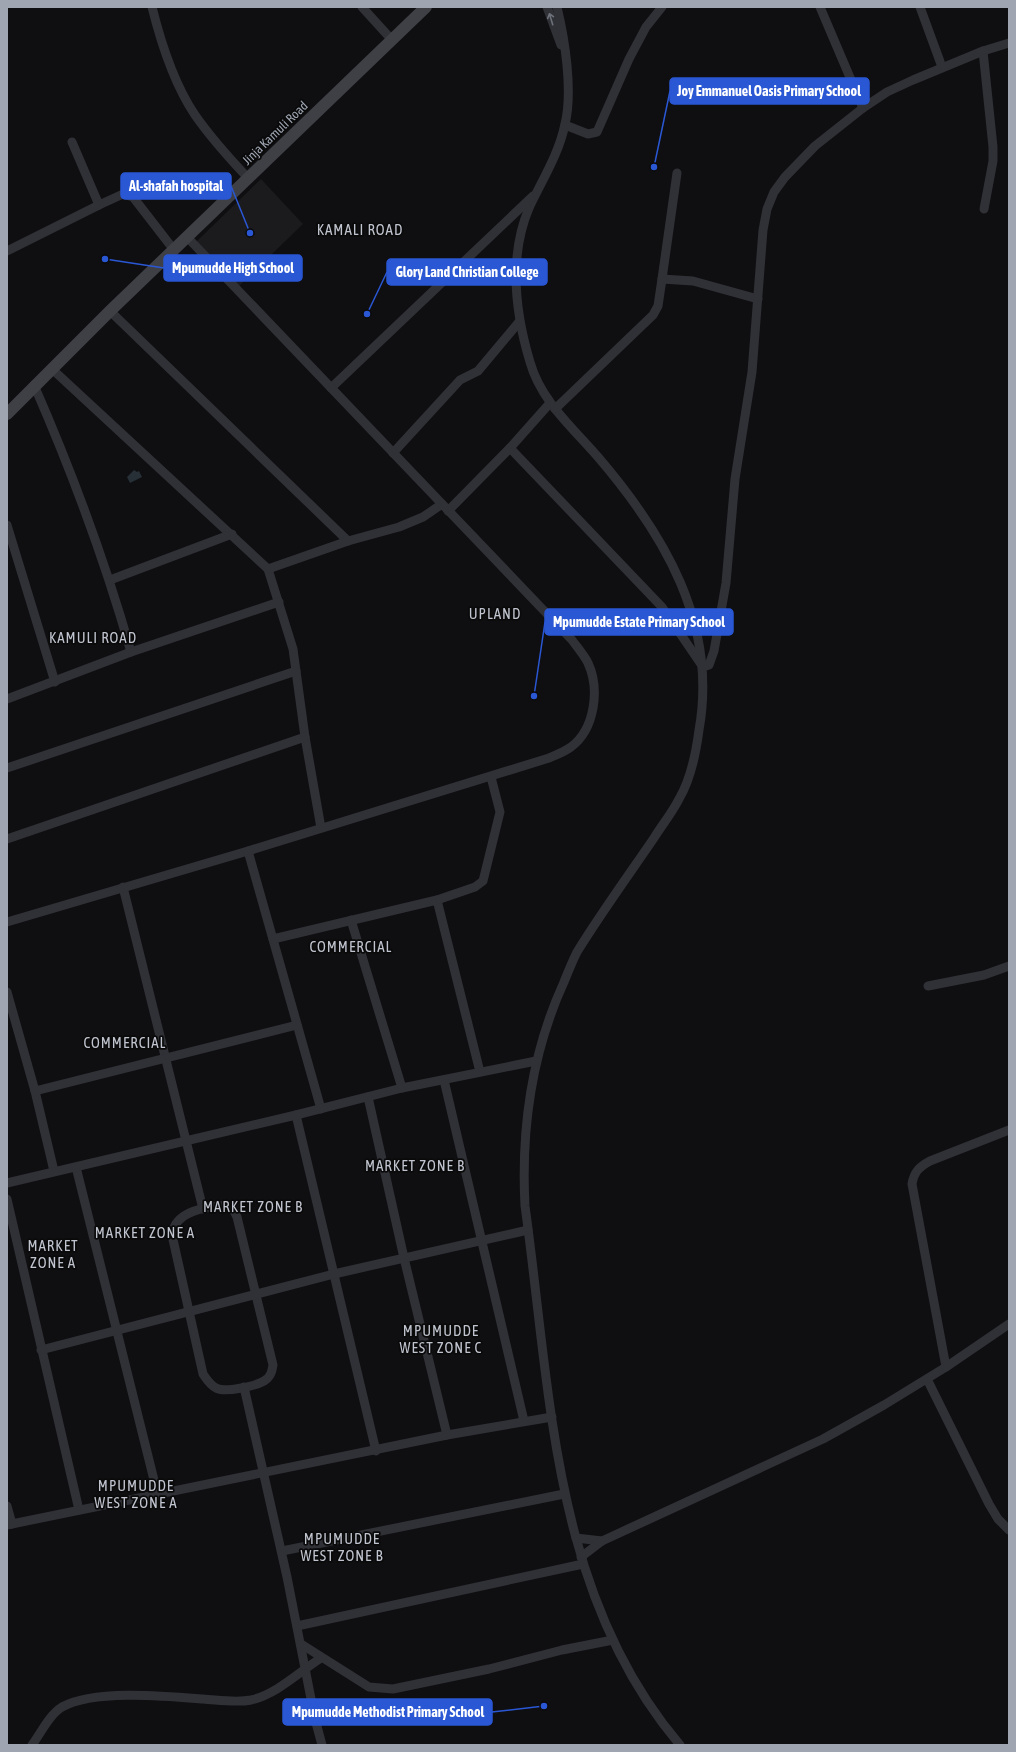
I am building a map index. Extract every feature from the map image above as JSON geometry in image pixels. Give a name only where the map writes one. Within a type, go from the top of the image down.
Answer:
[{"type":"main road","name":"Jinja Kamuli Road","points":[[7,414],[110,311],[426,7]]},
{"type":"street","points":[[152,7],[170,64],[186,100],[221,149],[248,179]]},
{"type":"street","points":[[362,7],[392,40]]},
{"type":"street","points":[[547,7],[565,56]]},
{"type":"street","points":[[557,7],[562,27],[568,91],[565,125],[553,160],[537,192],[521,230],[515,272],[519,322],[535,379],[552,406],[616,479],[658,537],[673,564],[686,595],[703,667],[700,726],[693,764],[681,797],[576,954],[554,1003],[536,1061],[525,1140],[523,1177],[528,1230],[552,1417],[564,1494],[582,1560],[612,1640],[646,1696],[680,1745]]},
{"type":"street","points":[[565,125],[588,134],[597,132],[629,59],[646,27],[662,7]]},
{"type":"street","points":[[820,7],[862,108]]},
{"type":"street","points":[[920,7],[942,67]]},
{"type":"street","points":[[703,667],[709,665],[712,659],[726,583],[735,479],[752,372],[763,230],[774,192],[785,177],[815,146],[862,108],[887,92],[983,50],[1009,43]]},
{"type":"street","points":[[983,50],[993,147],[993,161],[984,209]]},
{"type":"street","points":[[72,142],[99,205]]},
{"type":"street","points":[[448,511],[552,406],[653,315],[658,306],[677,173]]},
{"type":"street","points":[[330,388],[537,192]]},
{"type":"street","points":[[7,252],[123,194],[133,197],[174,250]]},
{"type":"street","points":[[7,922],[248,851],[549,758],[571,747],[586,730],[593,709],[595,686],[588,663],[572,640],[187,238]]},
{"type":"street","points":[[662,279],[693,281],[758,299]]},
{"type":"street","points":[[110,311],[348,541]]},
{"type":"street","points":[[394,453],[460,380],[478,371],[519,322]]},
{"type":"street","points":[[52,369],[232,534],[268,569],[293,649],[305,737],[321,828]]},
{"type":"street","points":[[34,386],[64,457],[110,580],[131,652]]},
{"type":"street","points":[[510,448],[662,607],[703,667]]},
{"type":"street","points":[[268,569],[348,541],[411,523],[442,504]]},
{"type":"street","points":[[7,524],[55,682]]},
{"type":"street","points":[[110,580],[232,534]]},
{"type":"street","points":[[7,699],[131,652],[279,602]]},
{"type":"street","points":[[7,768],[296,671]]},
{"type":"street","points":[[7,839],[305,737]]},
{"type":"street","points":[[273,939],[437,900],[475,887],[483,881],[500,812],[491,777]]},
{"type":"street","points":[[248,851],[321,1109]]},
{"type":"street","points":[[123,887],[203,1209]]},
{"type":"street","points":[[437,900],[480,1072]]},
{"type":"street","points":[[351,920],[402,1088]]},
{"type":"street","points":[[928,986],[984,974],[1009,966]]},
{"type":"street","points":[[7,992],[35,1091],[54,1171]]},
{"type":"street","points":[[35,1091],[297,1025]]},
{"type":"street","points":[[7,1183],[321,1109],[402,1088],[536,1061]]},
{"type":"street","points":[[444,1080],[524,1421]]},
{"type":"street","points":[[368,1097],[404,1258],[447,1435]]},
{"type":"street","points":[[296,1115],[376,1451]]},
{"type":"street","points":[[946,1367],[912,1184],[914,1174],[919,1167],[930,1161],[1009,1130]]},
{"type":"street","points":[[76,1167],[158,1496]]},
{"type":"street","points":[[7,1199],[79,1510]]},
{"type":"street","points":[[227,1205],[233,1209],[237,1217],[256,1293],[272,1365],[271,1374],[265,1381],[244,1387],[225,1391],[216,1389],[209,1383],[203,1374],[172,1235],[173,1228],[182,1216],[203,1209],[227,1205]]},
{"type":"street","points":[[41,1350],[256,1293],[528,1230]]},
{"type":"street","points":[[297,1626],[582,1560],[602,1541],[822,1439],[884,1405],[946,1367],[1009,1324]]},
{"type":"street","points":[[927,1379],[989,1504],[998,1519],[1009,1530]]},
{"type":"street","points":[[244,1387],[282,1551],[322,1745]]},
{"type":"street","points":[[7,1506],[9,1525],[79,1510],[158,1496],[447,1435],[552,1417]]},
{"type":"street","points":[[282,1551],[564,1494]]},
{"type":"street","points":[[576,1538],[602,1541]]},
{"type":"street","points":[[302,1644],[321,1658],[369,1686],[393,1689],[489,1669],[562,1650],[612,1640]]},
{"type":"street","points":[[32,1745],[55,1713],[73,1703],[102,1697],[152,1695],[237,1701],[252,1700],[277,1688],[321,1658]]},
{"type":"shaded area","points":[[261,179],[303,224],[238,287],[196,242]]},
{"type":"shaded area","points":[[134,470],[137,472],[139,471],[142,477],[130,483],[127,477]]},
{"type":"place","name":"Joy Emmanuel Oasis Primary School","points":[[654,167]]},
{"type":"place","name":"Al-shafah hospital","points":[[250,233]]},
{"type":"place","name":"Mpumudde High School","points":[[105,259]]},
{"type":"place","name":"Glory Land Christian College","points":[[367,314]]},
{"type":"place","name":"Mpumudde Estate Primary School","points":[[534,696]]},
{"type":"place","name":"Mpumudde Methodist Primary School","points":[[544,1706]]},
{"type":"district","name":"KAMALI ROAD","points":[[360,229]]},
{"type":"district","name":"UPLAND","points":[[495,613]]},
{"type":"district","name":"KAMULI ROAD","points":[[93,637]]},
{"type":"district","name":"COMMERCIAL","points":[[351,946]]},
{"type":"district","name":"COMMERCIAL","points":[[125,1042]]},
{"type":"district","name":"MARKET ZONE B","points":[[415,1165]]},
{"type":"district","name":"MARKET ZONE B","points":[[253,1206]]},
{"type":"district","name":"MARKET ZONE A","points":[[145,1232]]},
{"type":"district","name":"MARKET ZONE A","points":[[53,1254]]},
{"type":"district","name":"MPUMUDDE WEST ZONE C","points":[[441,1338]]},
{"type":"district","name":"MPUMUDDE WEST ZONE A","points":[[136,1494]]},
{"type":"district","name":"MPUMUDDE WEST ZONE B","points":[[342,1546]]}]
